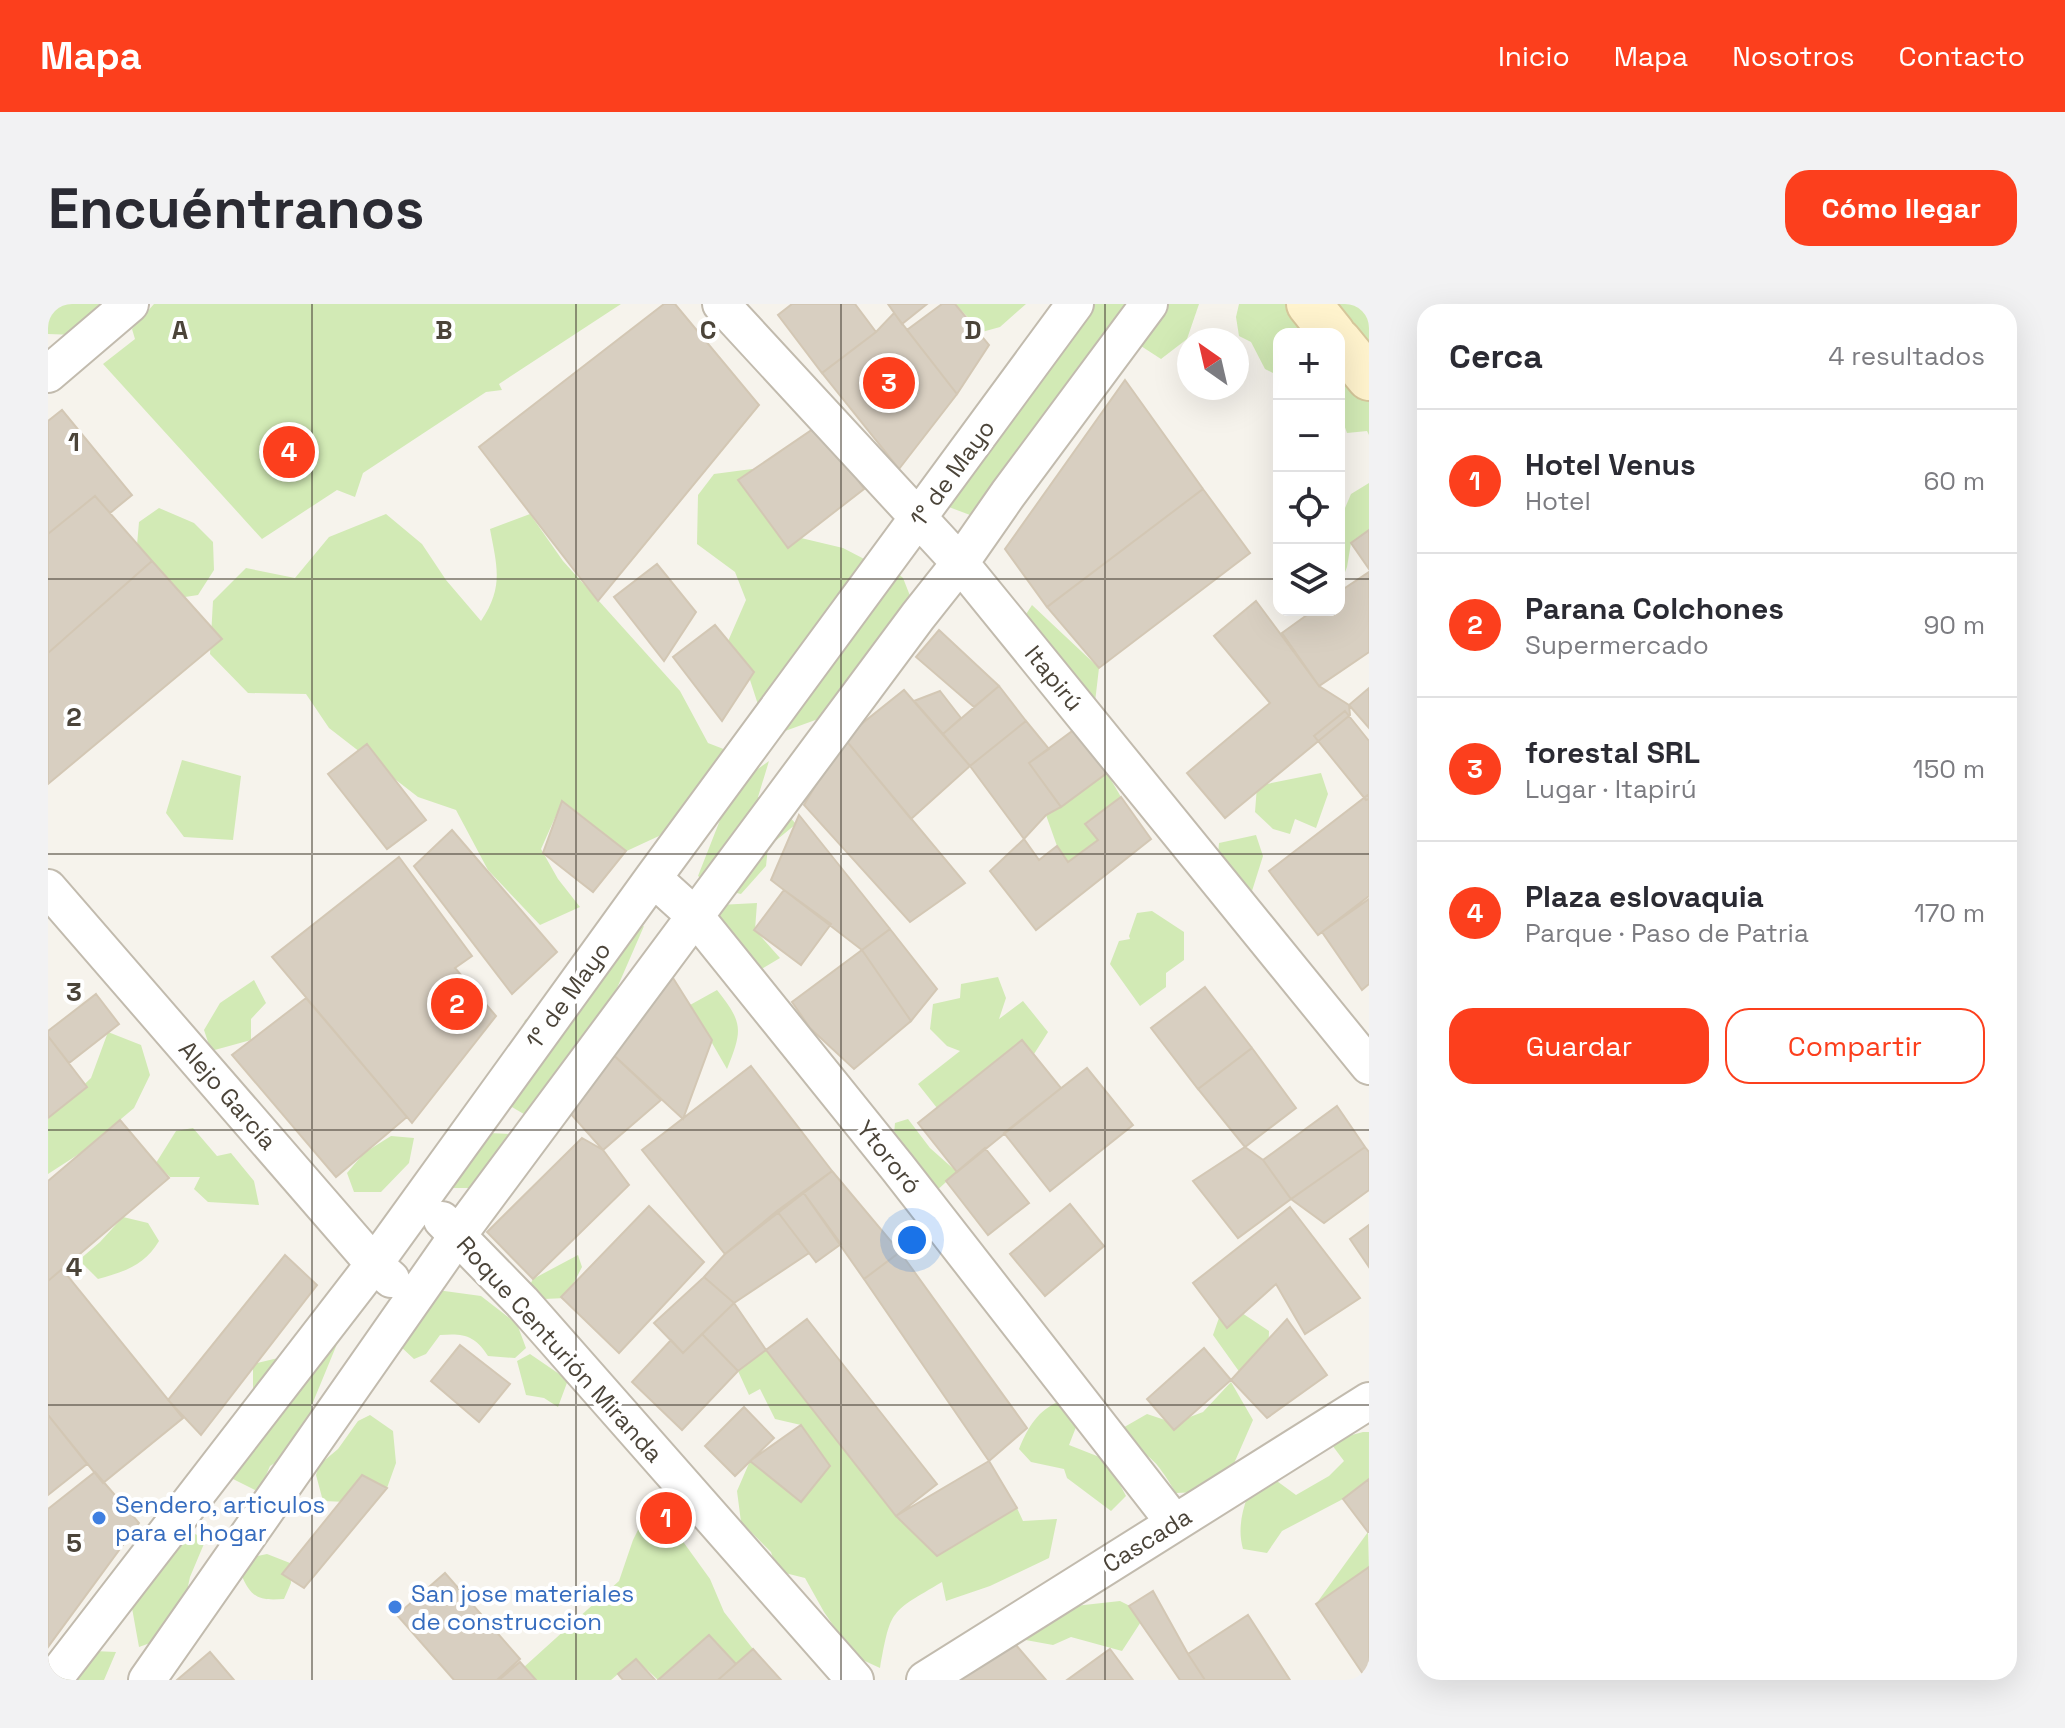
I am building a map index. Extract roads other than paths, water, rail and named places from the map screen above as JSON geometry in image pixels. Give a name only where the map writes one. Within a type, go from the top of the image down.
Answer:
[{"type":"main road","points":[[1309,304],[1328,328]]},
{"type":"main road","points":[[1345,348],[1369,378]]},
{"type":"street","points":[[48,374],[130,304]]},
{"type":"street","name":"Itapirú","points":[[721,304],[960,563],[1369,1066]]},
{"type":"street","name":"1° de Mayo","points":[[53,1680],[374,1264],[1075,304]]},
{"type":"street","points":[[147,1680],[458,1235],[960,563],[1149,304]]},
{"type":"street","name":"Ytororó","points":[[653,878],[695,916],[898,1168],[1174,1522]]},
{"type":"street","name":"Alejo García","points":[[48,888],[374,1264],[414,1299]]},
{"type":"street","name":"Roque Centurión Miranda","points":[[420,1200],[522,1302],[855,1680]]},
{"type":"street","name":"Cascada","points":[[925,1680],[1369,1401]]},
{"type":"place","name":"forestal SRL","points":[[889,383]]},
{"type":"place","name":"Plaza eslovaquia","points":[[289,452]]},
{"type":"place","name":"Parana Colchones","points":[[457,1004]]},
{"type":"place","name":"Sendero, articulos para el hogar","points":[[99,1518]]},
{"type":"place","name":"Hotel Venus","points":[[666,1518]]},
{"type":"place","name":"San jose materiales de construccion","points":[[395,1607]]}]
